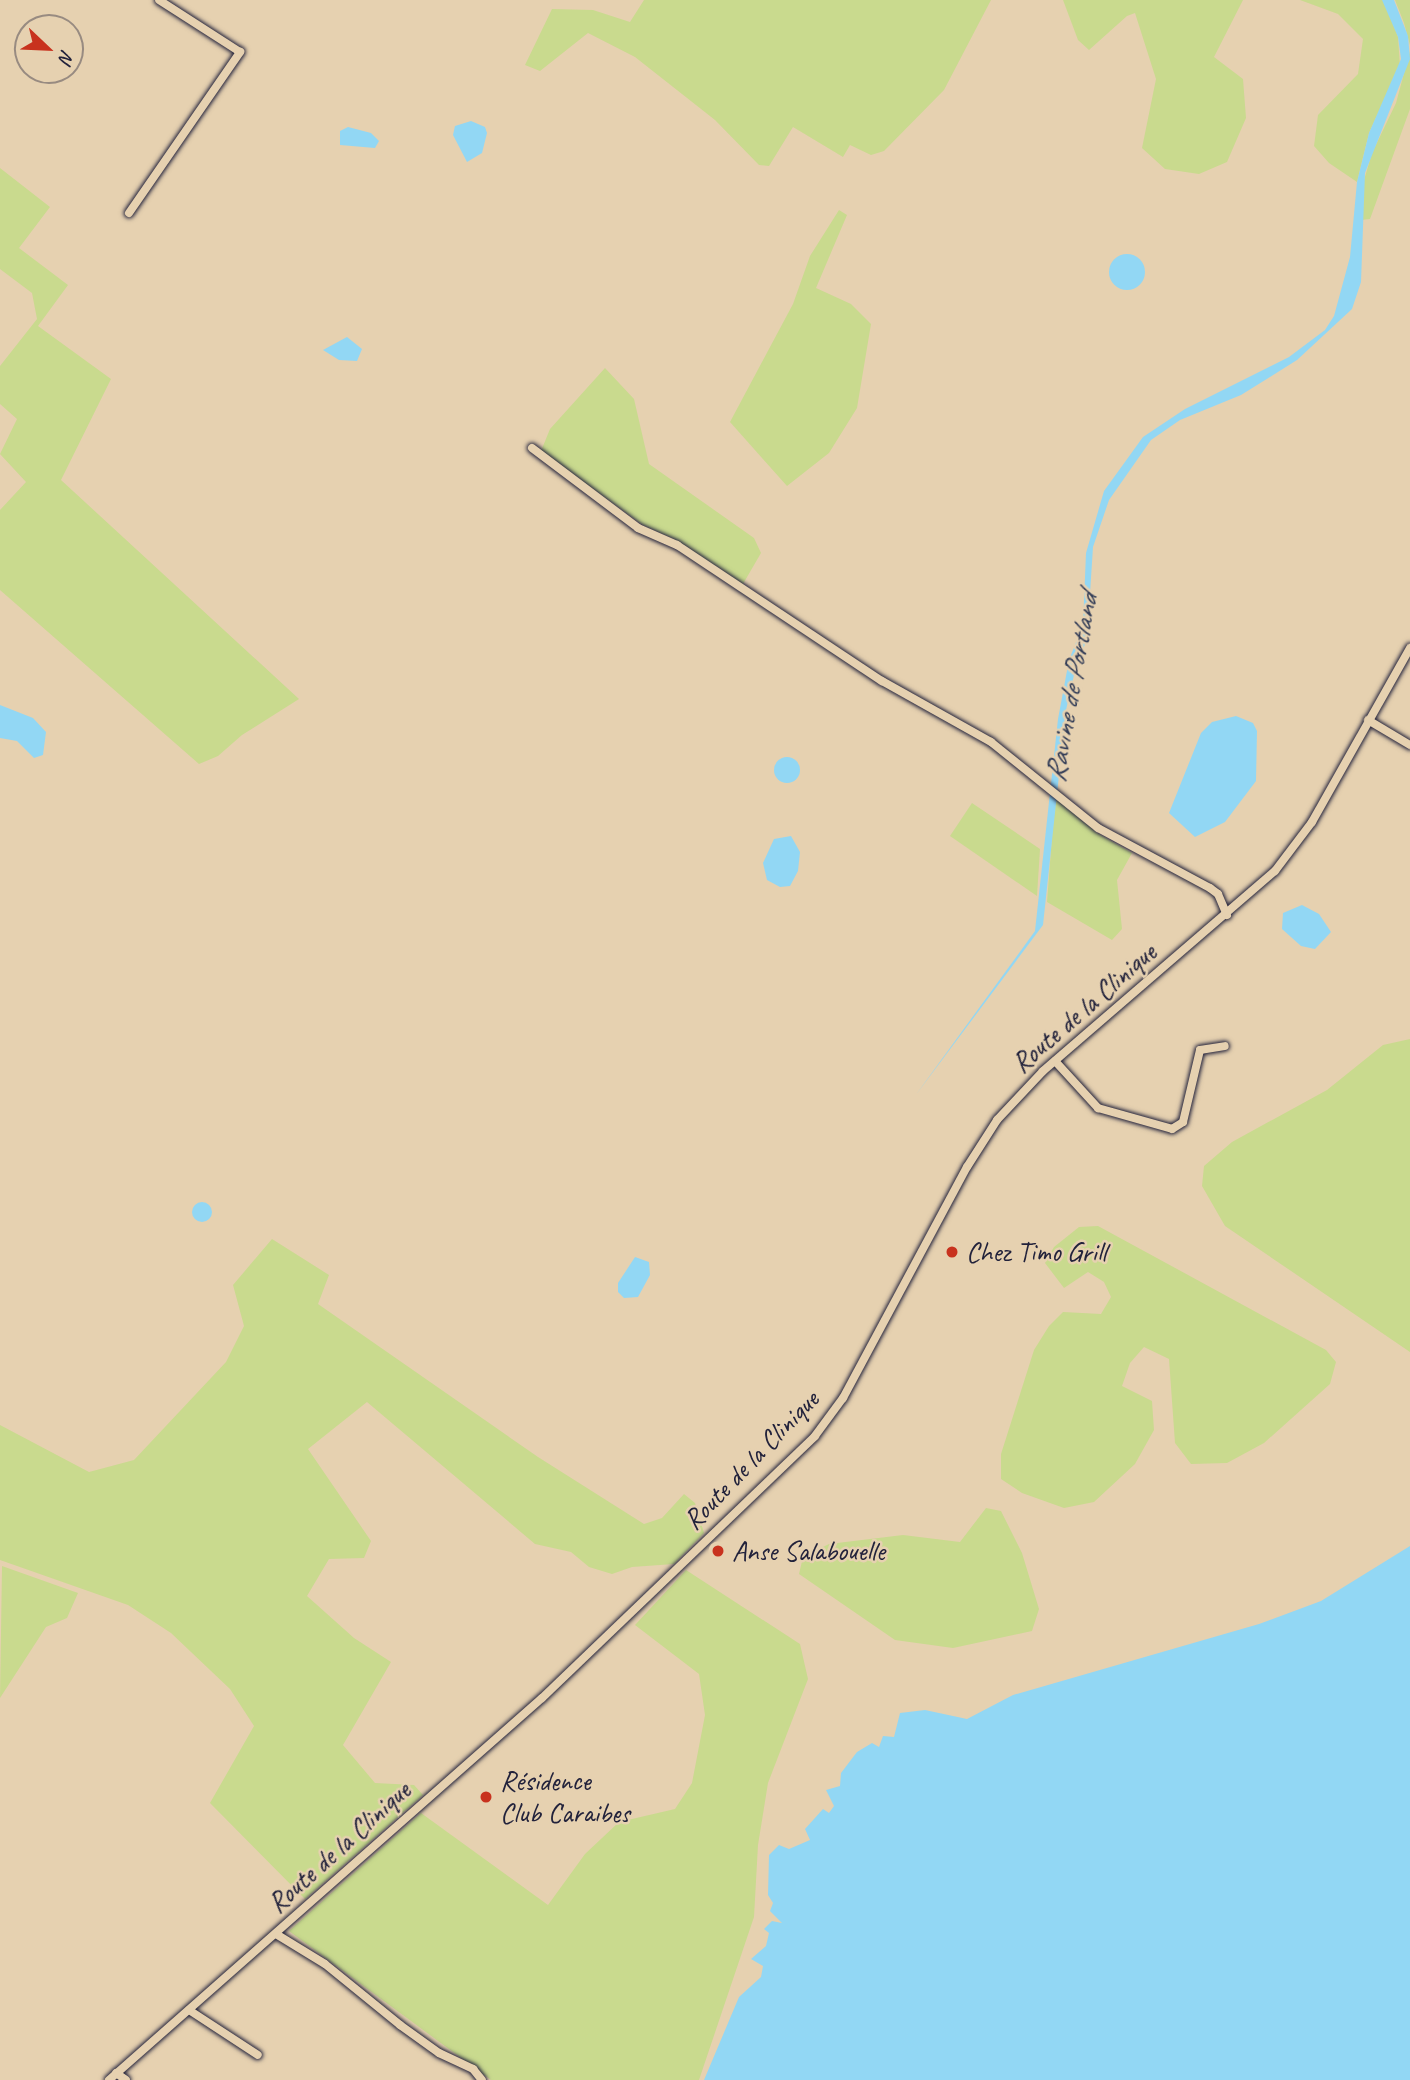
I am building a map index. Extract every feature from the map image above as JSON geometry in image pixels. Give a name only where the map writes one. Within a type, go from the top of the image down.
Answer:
[{"type":"street","points":[[129,213],[240,51],[159,0]]},
{"type":"street","points":[[532,448],[638,528],[677,545],[882,681],[991,742],[1134,850],[1210,888],[1227,915]]},
{"type":"street","name":"Route de la Clinique","points":[[109,2080],[542,1698],[815,1436],[870,1349],[980,1144],[1013,1101],[1055,1060],[1275,871],[1306,832],[1410,648]]},
{"type":"street","points":[[1368,720],[1410,744]]},
{"type":"street","points":[[1055,1060],[1098,1108],[1172,1129],[1183,1122],[1200,1050],[1226,1045]]},
{"type":"street","points":[[276,1934],[325,1964],[400,2025],[439,2053],[473,2069],[482,2080]]},
{"type":"street","points":[[189,2010],[258,2055]]},
{"type":"street","points":[[116,2073],[126,2080]]},
{"type":"green space","points":[[644,0],[991,0],[944,90],[884,151],[871,155],[850,145],[843,157],[793,127],[769,166],[759,165],[715,120],[635,57],[588,33],[540,71],[525,65],[552,9],[593,10],[630,22]]},
{"type":"green space","points":[[1063,0],[1243,0],[1214,57],[1243,79],[1246,118],[1227,162],[1199,174],[1165,169],[1142,148],[1156,79],[1135,13],[1127,16],[1089,50],[1078,40]]},
{"type":"green space","points":[[1300,0],[1384,0],[1398,37],[1400,66],[1369,133],[1357,182],[1329,163],[1314,146],[1318,115],[1358,74],[1363,39],[1338,14]]},
{"type":"green space","points":[[1395,0],[1410,0],[1410,45],[1404,23]]},
{"type":"green space","points":[[1410,51],[1410,109],[1370,219],[1361,220],[1362,187],[1372,153],[1396,103]]},
{"type":"green space","points":[[0,168],[50,207],[19,248],[68,285],[38,326],[111,379],[61,480],[299,699],[242,735],[218,756],[199,764],[0,590],[0,510],[26,482],[0,454],[17,419],[0,404],[0,366],[37,319],[32,293],[0,269]]},
{"type":"green space","points":[[839,210],[847,215],[816,288],[851,304],[871,324],[857,408],[829,453],[787,486],[730,422],[793,304],[810,256]]},
{"type":"green space","points":[[605,368],[634,399],[649,464],[754,538],[761,553],[743,584],[674,539],[643,525],[541,451],[550,429]]},
{"type":"green space","points":[[1055,797],[1097,833],[1132,853],[1117,880],[1122,929],[1112,940],[1047,902]]},
{"type":"green space","points":[[972,803],[1040,849],[1037,896],[950,836]]},
{"type":"green space","points":[[1410,1039],[1410,1352],[1225,1226],[1202,1186],[1204,1166],[1232,1142],[1327,1090],[1383,1045]]},
{"type":"green space","points":[[1098,1226],[1326,1350],[1336,1362],[1330,1384],[1264,1443],[1227,1463],[1191,1464],[1175,1443],[1169,1359],[1144,1347],[1130,1363],[1122,1386],[1152,1401],[1154,1430],[1135,1464],[1094,1502],[1064,1508],[1022,1493],[1001,1479],[1001,1454],[1034,1350],[1049,1326],[1063,1312],[1101,1314],[1111,1297],[1104,1282],[1088,1272],[1064,1288],[1045,1263],[1054,1247],[1079,1227]]},
{"type":"green space","points":[[272,1239],[329,1275],[318,1304],[538,1457],[644,1524],[662,1518],[684,1494],[695,1503],[704,1533],[674,1564],[632,1567],[612,1574],[589,1567],[571,1552],[535,1544],[367,1402],[308,1449],[371,1541],[364,1558],[329,1559],[307,1596],[354,1638],[391,1662],[343,1745],[375,1783],[414,1785],[423,1795],[305,1899],[210,1803],[254,1726],[230,1689],[171,1633],[128,1605],[0,1560],[0,1425],[89,1472],[134,1460],[226,1362],[244,1326],[233,1285]]},
{"type":"green space","points":[[986,1508],[1001,1511],[1022,1553],[1039,1609],[1032,1631],[953,1648],[895,1640],[799,1574],[803,1557],[829,1544],[903,1535],[960,1542]]},
{"type":"green space","points":[[2,1566],[78,1593],[67,1618],[46,1627],[0,1698]]},
{"type":"green space","points":[[686,1570],[800,1644],[808,1679],[768,1783],[758,1845],[754,1917],[699,2080],[491,2080],[289,1931],[421,1813],[548,1905],[585,1854],[619,1822],[675,1809],[692,1783],[705,1715],[699,1674],[635,1625]]},
{"type":"water","name":"Ravine de Portland","points":[[1382,0],[1394,0],[1408,36],[1410,59],[1365,173],[1361,282],[1352,309],[1297,360],[1241,395],[1180,420],[1151,440],[1109,500],[1093,547],[1087,640],[1077,662],[1066,710],[1043,925],[915,1096],[1035,931],[1058,719],[1069,660],[1083,625],[1086,553],[1104,491],[1143,437],[1185,409],[1289,357],[1325,330],[1334,316],[1350,257],[1357,182],[1369,133],[1401,59],[1398,37]]},
{"type":"water","points":[[471,121],[485,127],[487,133],[482,153],[467,162],[453,135],[455,126]]},
{"type":"water","points":[[348,127],[371,133],[379,141],[375,148],[340,145],[340,131]]},
{"type":"water","points":[[1127,254],[1140,259],[1145,272],[1140,285],[1127,290],[1114,285],[1109,272],[1114,259]]},
{"type":"water","points":[[347,337],[362,349],[357,361],[339,360],[323,350]]},
{"type":"water","points":[[0,705],[33,718],[46,732],[43,755],[34,758],[17,741],[0,738]]},
{"type":"water","points":[[1236,716],[1253,723],[1257,731],[1256,781],[1225,822],[1195,837],[1169,813],[1201,733],[1212,722]]},
{"type":"water","points":[[787,757],[796,761],[800,770],[796,779],[787,783],[778,779],[774,770],[778,761]]},
{"type":"water","points":[[791,836],[800,852],[798,871],[790,886],[780,887],[767,880],[763,863],[774,839]]},
{"type":"water","points":[[1302,905],[1319,914],[1331,932],[1315,949],[1301,946],[1282,929],[1283,913]]},
{"type":"water","points":[[202,1202],[209,1205],[212,1212],[209,1219],[202,1222],[195,1219],[192,1212],[195,1205]]},
{"type":"water","points":[[635,1257],[649,1262],[650,1275],[638,1297],[624,1298],[618,1292],[618,1283]]},
{"type":"water","points":[[1410,1546],[1410,2080],[704,2080],[739,1997],[761,1977],[763,1966],[751,1959],[766,1946],[769,1933],[764,1929],[772,1921],[782,1923],[770,1911],[773,1903],[768,1895],[769,1855],[779,1845],[789,1849],[810,1840],[805,1829],[823,1809],[829,1813],[834,1806],[826,1790],[840,1786],[841,1773],[857,1752],[872,1743],[879,1747],[883,1736],[894,1737],[900,1713],[925,1710],[967,1719],[1013,1695],[1259,1624],[1321,1601]]},
{"type":"place","name":"Chez Timo Grill","points":[[952,1252]]},
{"type":"place","name":"Anse Salabouelle","points":[[718,1551]]},
{"type":"place","name":"Résidence Club Caraibes","points":[[486,1797]]}]
